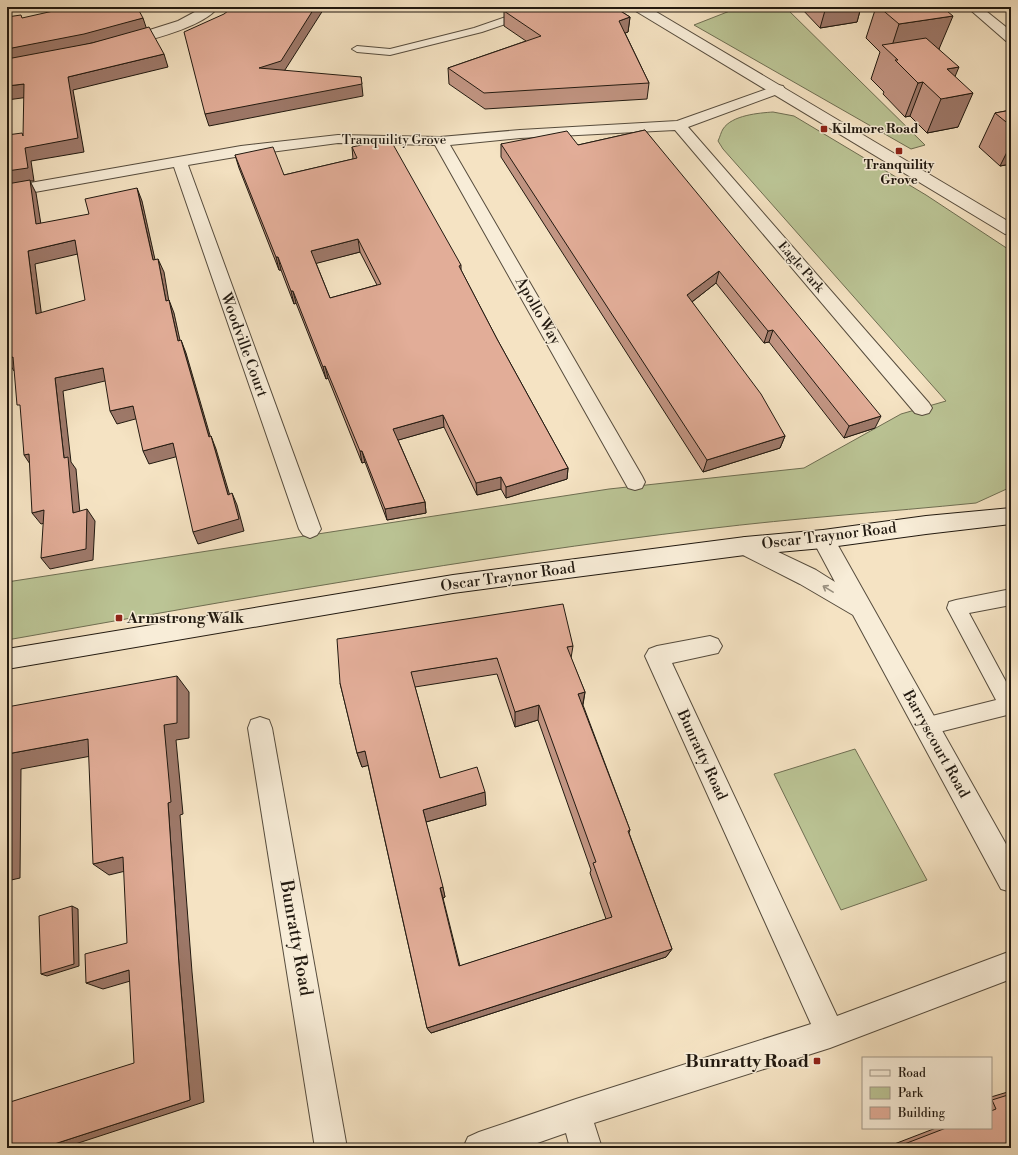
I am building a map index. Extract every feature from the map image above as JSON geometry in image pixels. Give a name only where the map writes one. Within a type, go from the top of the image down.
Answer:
[{"type":"street","points":[[108,48],[169,29],[207,12],[212,7]]},
{"type":"street","points":[[639,7],[1011,230]]},
{"type":"street","points":[[974,7],[1011,38]]},
{"type":"street","name":"Tranquility Grove","points":[[7,192],[178,161],[241,151],[338,139],[440,141],[520,134],[679,125],[778,89]]},
{"type":"street","name":"Eagle Park","points":[[679,125],[922,408]]},
{"type":"street","name":"Apollo Way","points":[[440,141],[635,482]]},
{"type":"street","name":"Woodville Court","points":[[178,161],[310,529]]},
{"type":"street","name":"Oscar Traynor Road","points":[[7,659],[453,584],[745,546],[823,539],[926,525],[1011,516]]},
{"type":"street","name":"Barryscourt Road","points":[[823,539],[1011,879]]},
{"type":"street","points":[[745,546],[808,577],[862,609]]},
{"type":"street","name":"Bunratty Road","points":[[710,646],[657,656],[830,1033]]},
{"type":"street","name":"Bunratty Road","points":[[260,728],[332,1148]]},
{"type":"street","points":[[479,1148],[576,1114],[830,1033],[1011,965]]},
{"type":"street","points":[[576,1114],[586,1148]]},
{"type":"lane","points":[[357,49],[390,52],[478,30],[545,7]]},
{"type":"lane","points":[[926,726],[1009,706],[956,608],[1011,598]]},
{"type":"green space","points":[[740,7],[785,7],[925,145],[911,149],[694,25]]},
{"type":"green space","points":[[773,112],[794,116],[926,195],[1011,251],[1011,487],[976,503],[740,525],[531,552],[181,609],[7,640],[7,582],[609,489],[804,468],[901,414],[946,401],[723,149],[718,141],[727,124],[746,116]]},
{"type":"green space","points":[[855,749],[927,880],[841,910],[774,774]]},
{"type":"building","points":[[71,7],[137,7],[143,18],[84,34],[7,49],[7,17],[21,15],[22,18]]},
{"type":"building","points":[[233,7],[315,7],[281,61],[259,68],[361,77],[362,84],[205,114],[184,32],[224,14]]},
{"type":"building","points":[[514,7],[614,7],[630,17],[619,21],[649,83],[484,93],[448,68],[541,36],[504,11]]},
{"type":"building","points":[[879,7],[942,7],[953,16],[899,24]]},
{"type":"building","points":[[149,27],[164,54],[68,77],[78,138],[25,148],[28,168],[7,171],[7,135],[22,133],[23,136],[24,84],[7,86],[7,59],[92,43]]},
{"type":"building","points":[[926,38],[959,67],[947,69],[973,93],[941,99],[923,82],[918,83],[895,60],[898,60],[882,45]]},
{"type":"building","points":[[1011,110],[1011,126],[995,113]]},
{"type":"building","points":[[645,130],[881,416],[849,426],[773,330],[768,331],[719,271],[687,295],[761,394],[785,436],[707,460],[501,144],[567,131],[578,145]]},
{"type":"building","points":[[390,139],[461,265],[459,266],[497,339],[568,468],[506,487],[501,477],[476,483],[443,415],[393,429],[425,502],[385,509],[362,451],[360,451],[325,366],[323,367],[293,291],[291,291],[278,257],[276,257],[235,155],[273,147],[284,175],[357,158],[352,147]],"holes":[[[358,239],[381,284],[330,298],[311,251]]]},
{"type":"building","points":[[30,180],[36,224],[89,214],[85,199],[137,188],[153,260],[158,259],[166,301],[169,300],[178,341],[181,340],[209,437],[211,436],[228,495],[232,493],[239,519],[193,532],[173,443],[143,451],[133,406],[110,411],[103,368],[55,378],[64,458],[68,457],[73,513],[87,509],[86,549],[41,558],[44,510],[32,513],[29,454],[24,455],[20,405],[17,405],[13,357],[7,359],[7,184]],"holes":[[[75,240],[85,300],[36,314],[28,251]]]},
{"type":"building","points":[[563,604],[573,646],[567,647],[585,692],[578,694],[630,830],[628,831],[672,949],[427,1028],[365,751],[357,753],[340,683],[337,639]],"holes":[[[497,658],[515,712],[539,705],[596,862],[593,863],[612,917],[459,966],[440,888],[443,887],[423,810],[485,792],[477,767],[440,778],[411,672]]]},
{"type":"building","points":[[177,676],[177,723],[164,725],[171,802],[168,803],[190,1100],[42,1148],[7,1148],[7,1103],[134,1063],[129,970],[86,983],[85,954],[127,943],[123,857],[93,864],[88,739],[7,754],[7,707]]},
{"type":"building","points":[[72,906],[74,964],[41,974],[39,916]]},
{"type":"building","points":[[1011,1094],[1011,1148],[894,1148],[943,1129],[992,1129],[992,1111],[996,1109],[992,1100]]},
{"type":"place","name":"Kilmore Road","points":[[824,129]]},
{"type":"place","name":"Tranquility Grove","points":[[899,151]]},
{"type":"place","name":"Armstrong Walk","points":[[119,618]]},
{"type":"place","name":"Bunratty Road","points":[[817,1061]]}]
